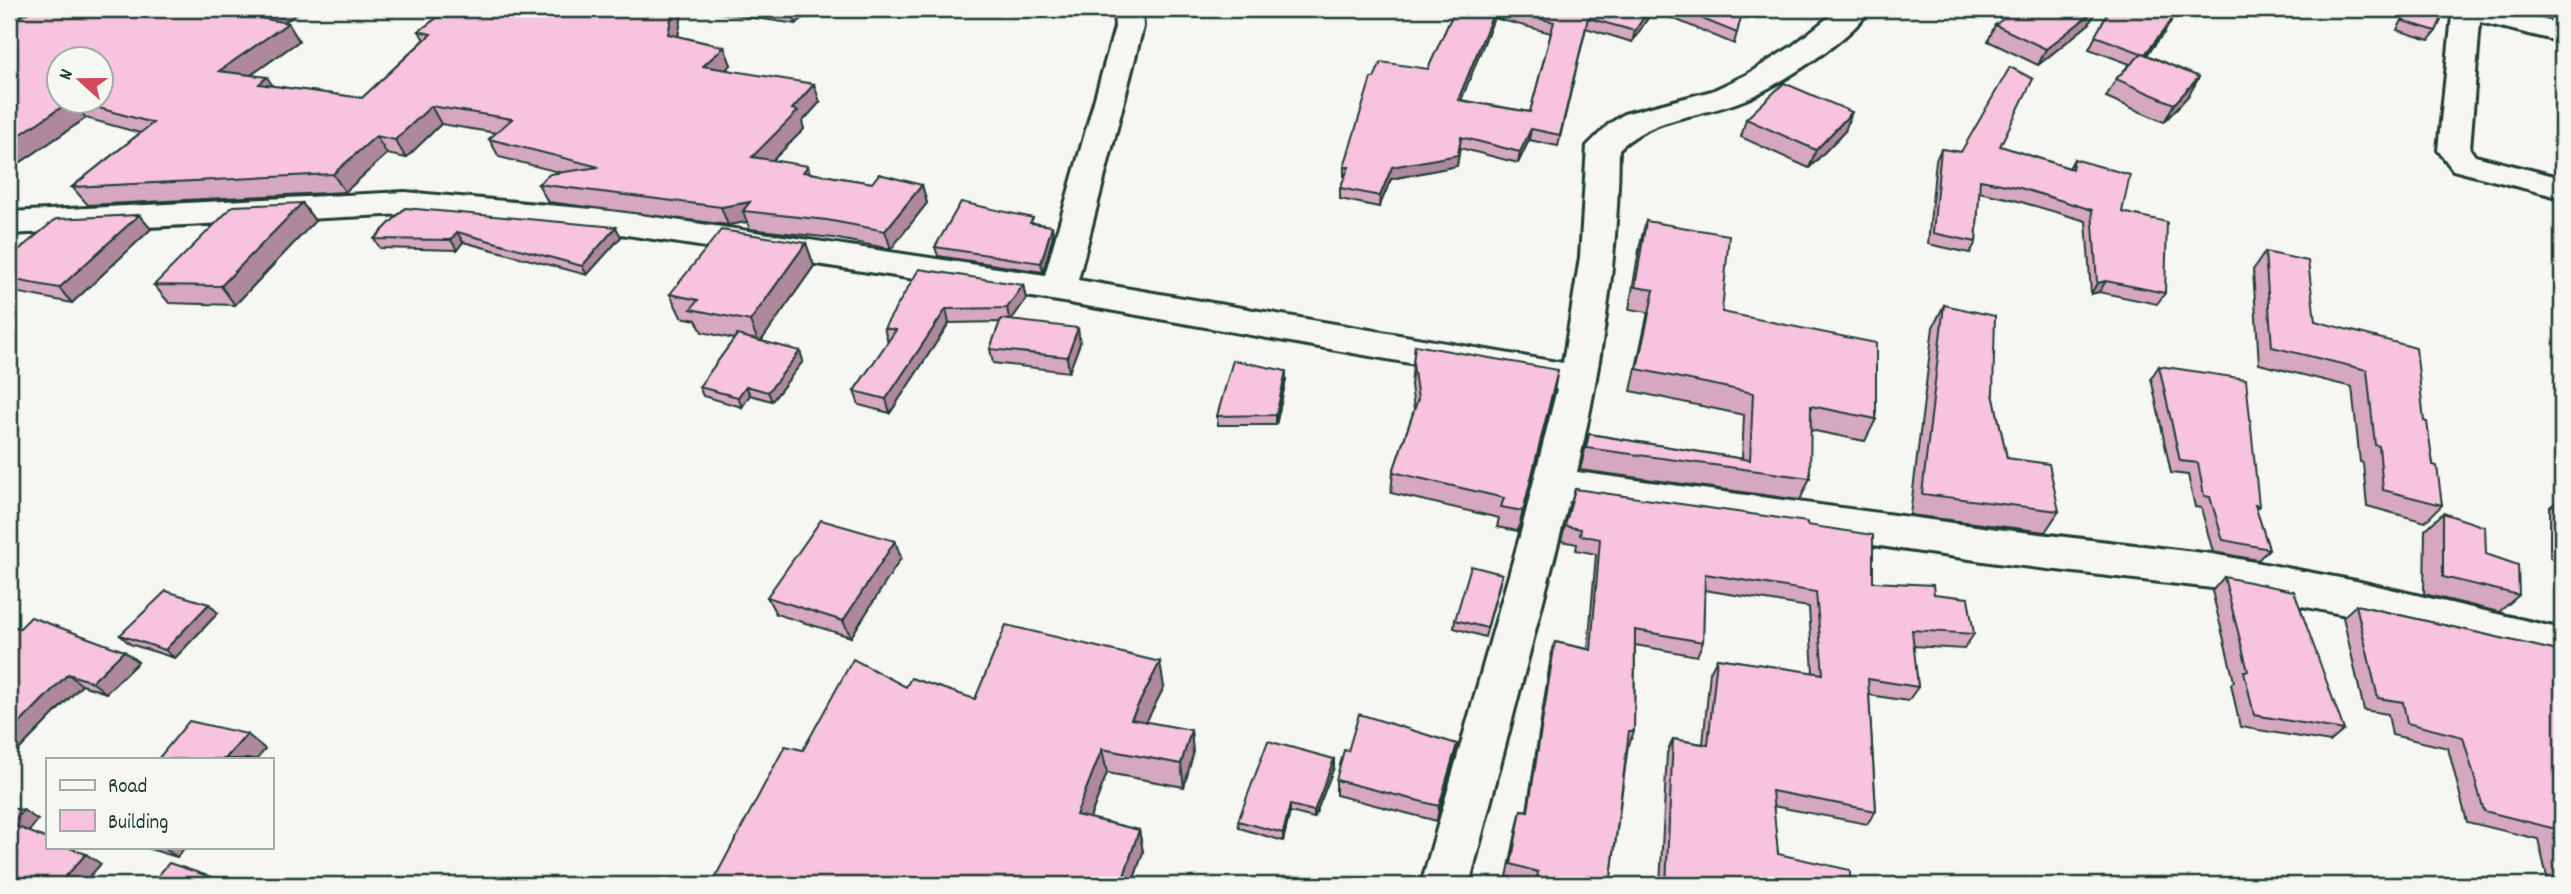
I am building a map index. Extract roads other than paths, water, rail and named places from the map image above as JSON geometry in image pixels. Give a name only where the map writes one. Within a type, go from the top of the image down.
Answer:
[{"type":"street","points":[[1058,289],[1129,27],[1128,9]]},
{"type":"street","points":[[1445,885],[1555,484],[1579,379],[1604,193],[1603,146],[1620,128],[1648,115],[1739,91],[1818,44],[1856,9]]},
{"type":"street","points":[[2562,33],[2464,10],[2454,150],[2464,163],[2562,188]]},
{"type":"street","points":[[9,222],[405,203],[614,222],[1058,289],[1579,379]]},
{"type":"street","points":[[1555,484],[1997,547],[2211,571],[2357,599],[2562,647]]}]
